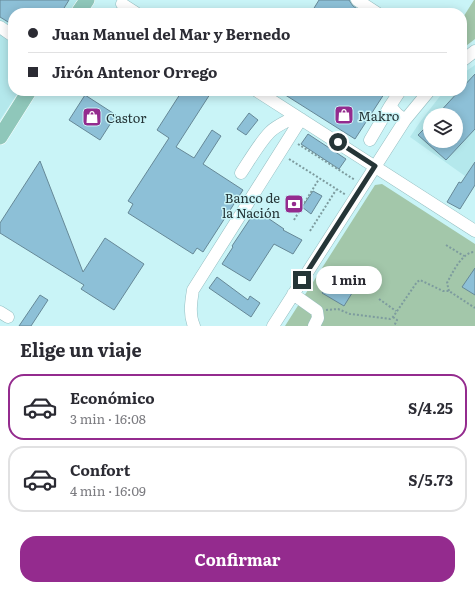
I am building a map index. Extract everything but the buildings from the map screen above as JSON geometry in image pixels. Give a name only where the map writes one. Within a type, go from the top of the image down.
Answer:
[{"type":"main road","points":[[0,137],[26,96]]},
{"type":"street","points":[[357,0],[369,8]]},
{"type":"street","points":[[122,4],[128,8]]},
{"type":"street","points":[[467,57],[475,51]]},
{"type":"street","points":[[265,96],[475,231]]},
{"type":"street","points":[[370,140],[397,96]]},
{"type":"street","points":[[273,326],[375,166],[406,120],[425,96]]},
{"type":"street","points":[[390,106],[397,114],[406,120]]},
{"type":"street","points":[[194,326],[190,308],[193,290],[289,137],[298,117]]},
{"type":"street","points":[[241,173],[270,132],[278,126],[298,117]]},
{"type":"street","points":[[293,294],[317,311],[318,318],[314,326]]},
{"type":"path","points":[[289,137],[363,186]]},
{"type":"path","points":[[279,153],[354,200]]},
{"type":"path","points":[[294,220],[319,178]]},
{"type":"path","points":[[310,231],[336,189]]},
{"type":"path","points":[[446,245],[464,256]]},
{"type":"path","points":[[449,291],[447,283],[464,256],[469,252],[475,252]]},
{"type":"path","points":[[317,311],[334,309],[342,310],[350,314],[389,319],[393,317],[418,280],[443,291],[449,291],[475,308]]},
{"type":"path","points":[[379,299],[397,311]]},
{"type":"path","points":[[393,317],[397,320],[394,326]]},
{"type":"shaded area","points":[[0,0],[79,0],[74,8],[8,8],[8,96],[16,96],[0,120]]},
{"type":"shaded area","points":[[475,65],[475,162],[465,176],[426,148],[463,148],[463,108],[431,108],[440,96],[467,96],[467,71]]},
{"type":"shaded area","points":[[423,118],[423,146],[410,137],[420,122]]},
{"type":"green space","points":[[475,0],[475,39],[467,45],[467,11]]},
{"type":"green space","points":[[382,184],[475,244],[475,326],[285,326],[375,185]]},
{"type":"place","name":"Makro","points":[[344,115]]},
{"type":"place","name":"Castor","points":[[92,117]]},
{"type":"place","name":"Banco de la Nación","points":[[294,204]]},
{"type":"route","points":[[302,280],[375,166],[338,142]]}]
